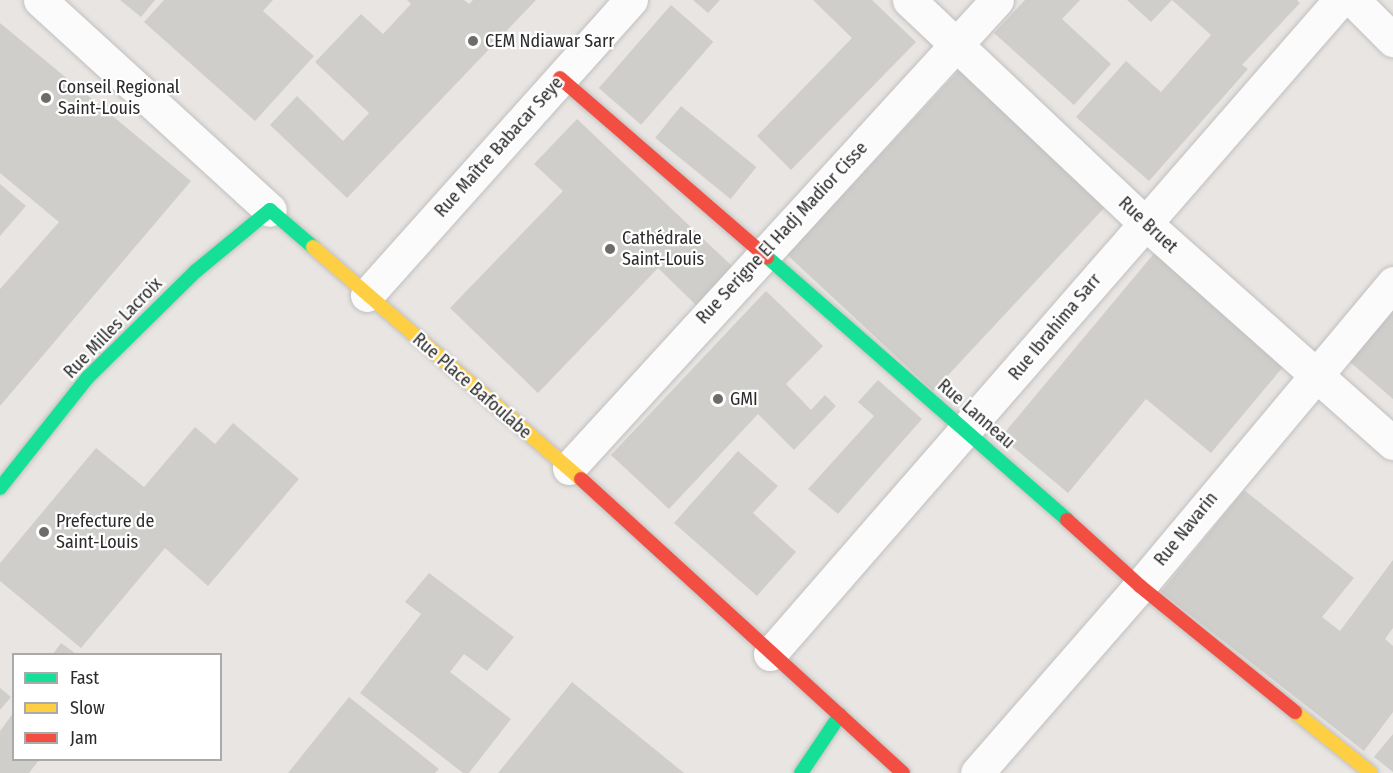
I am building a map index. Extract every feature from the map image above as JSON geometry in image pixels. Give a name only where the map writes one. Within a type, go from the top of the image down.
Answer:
[{"type":"street","name":"Rue Place Bafoulabe","points":[[40,0],[270,210],[569,468],[770,654],[903,773]]},
{"type":"street","name":"Rue Maître Babacar Seye","points":[[367,295],[631,0]]},
{"type":"street","name":"Rue Bruet","points":[[909,0],[1144,222],[1393,443]]},
{"type":"street","name":"Rue Serigne El Hadj Madior Cisse","points":[[569,468],[762,253],[997,0]]},
{"type":"street","name":"Rue Ibrahima Sarr","points":[[770,654],[968,430],[1144,222],[1340,0]]},
{"type":"street","points":[[1353,0],[1393,40]]},
{"type":"street","name":"Rue Lanneau","points":[[560,78],[968,430],[1140,586],[1371,773]]},
{"type":"street","name":"Rue Milles Lacroix","points":[[0,488],[88,377],[196,271],[270,210]]},
{"type":"street","name":"Rue Navarin","points":[[977,773],[1140,586],[1314,374],[1393,283]]},
{"type":"street","points":[[801,773],[840,715]]},
{"type":"building","points":[[120,0],[155,0],[141,17]]},
{"type":"building","points":[[164,0],[273,0],[263,11],[314,56],[255,121],[144,22]]},
{"type":"building","points":[[407,0],[464,0],[469,4],[473,0],[536,0],[347,198],[270,125],[297,96],[343,141],[369,113],[315,62],[361,14],[383,34],[411,4]]},
{"type":"building","points":[[693,0],[720,0],[708,13]]},
{"type":"building","points":[[813,0],[872,0],[916,42],[791,170],[757,136],[852,38]]},
{"type":"building","points":[[1025,0],[1080,0],[1062,19],[1111,64],[1074,105],[994,33]]},
{"type":"building","points":[[1127,0],[1172,0],[1151,22]]},
{"type":"building","points":[[1172,0],[1297,0],[1300,3],[1242,65],[1248,69],[1149,181],[1076,117],[1126,61],[1161,92],[1211,35]]},
{"type":"building","points":[[671,5],[713,42],[641,125],[599,88]]},
{"type":"building","name":"Conseil Regional Saint-Louis","points":[[0,23],[191,181],[0,406],[0,289],[59,222],[0,173]]},
{"type":"building","points":[[963,66],[1109,202],[933,391],[787,255]]},
{"type":"building","points":[[681,106],[756,167],[731,199],[655,138]]},
{"type":"building","name":"Cathédrale Saint-Louis","points":[[577,119],[734,268],[697,306],[658,268],[538,393],[450,308],[563,191],[534,164]]},
{"type":"building","points":[[0,184],[26,206],[0,236]]},
{"type":"building","points":[[1156,251],[1288,361],[1211,453],[1146,399],[1068,493],[1001,437]]},
{"type":"building","name":"GMI","points":[[766,291],[823,346],[786,384],[811,410],[825,395],[836,406],[794,450],[758,414],[669,509],[611,455]]},
{"type":"building","points":[[1393,298],[1393,399],[1342,355]]},
{"type":"building","points":[[878,380],[922,419],[838,514],[808,489],[874,416],[858,402]]},
{"type":"building","points":[[233,423],[299,479],[208,586],[165,548],[81,648],[0,581],[0,563],[96,448],[144,487],[195,427],[215,444]]},
{"type":"building","points":[[738,451],[778,486],[753,513],[796,552],[757,596],[674,523]]},
{"type":"building","points":[[1244,490],[1354,578],[1322,617],[1340,631],[1393,560],[1393,628],[1385,639],[1393,646],[1393,712],[1364,751],[1161,592]]},
{"type":"building","points":[[429,573],[514,637],[487,671],[464,654],[450,672],[511,719],[469,773],[463,773],[360,693],[421,614],[405,602]]},
{"type":"building","points":[[61,643],[75,653],[54,653]]},
{"type":"building","points":[[572,682],[684,773],[498,773]]},
{"type":"building","points":[[0,688],[11,697],[0,710]]},
{"type":"building","points":[[349,697],[439,769],[435,773],[288,773]]},
{"type":"building","points":[[12,715],[12,761],[38,761],[29,773],[0,773],[0,731]]},
{"type":"building","points":[[1393,734],[1393,772],[1374,757]]},
{"type":"traffic: fast","points":[[0,488],[88,377],[196,271],[270,210],[313,247]]},
{"type":"traffic: fast","points":[[767,257],[1067,520]]},
{"type":"traffic: fast","points":[[801,773],[840,715]]},
{"type":"traffic: slow","points":[[313,247],[581,479]]},
{"type":"traffic: slow","points":[[1295,712],[1371,773]]},
{"type":"traffic: jam","points":[[560,78],[767,257]]},
{"type":"traffic: jam","points":[[581,479],[903,773]]},
{"type":"traffic: jam","points":[[1067,520],[1140,586],[1295,712]]},
{"type":"place","name":"CEM Ndiawar Sarr","points":[[473,41]]},
{"type":"place","name":"Conseil Regional Saint-Louis","points":[[46,98]]},
{"type":"place","name":"Cathédrale Saint-Louis","points":[[610,249]]},
{"type":"place","name":"GMI","points":[[718,399]]},
{"type":"place","name":"Prefecture de Saint-Louis","points":[[44,532]]}]
